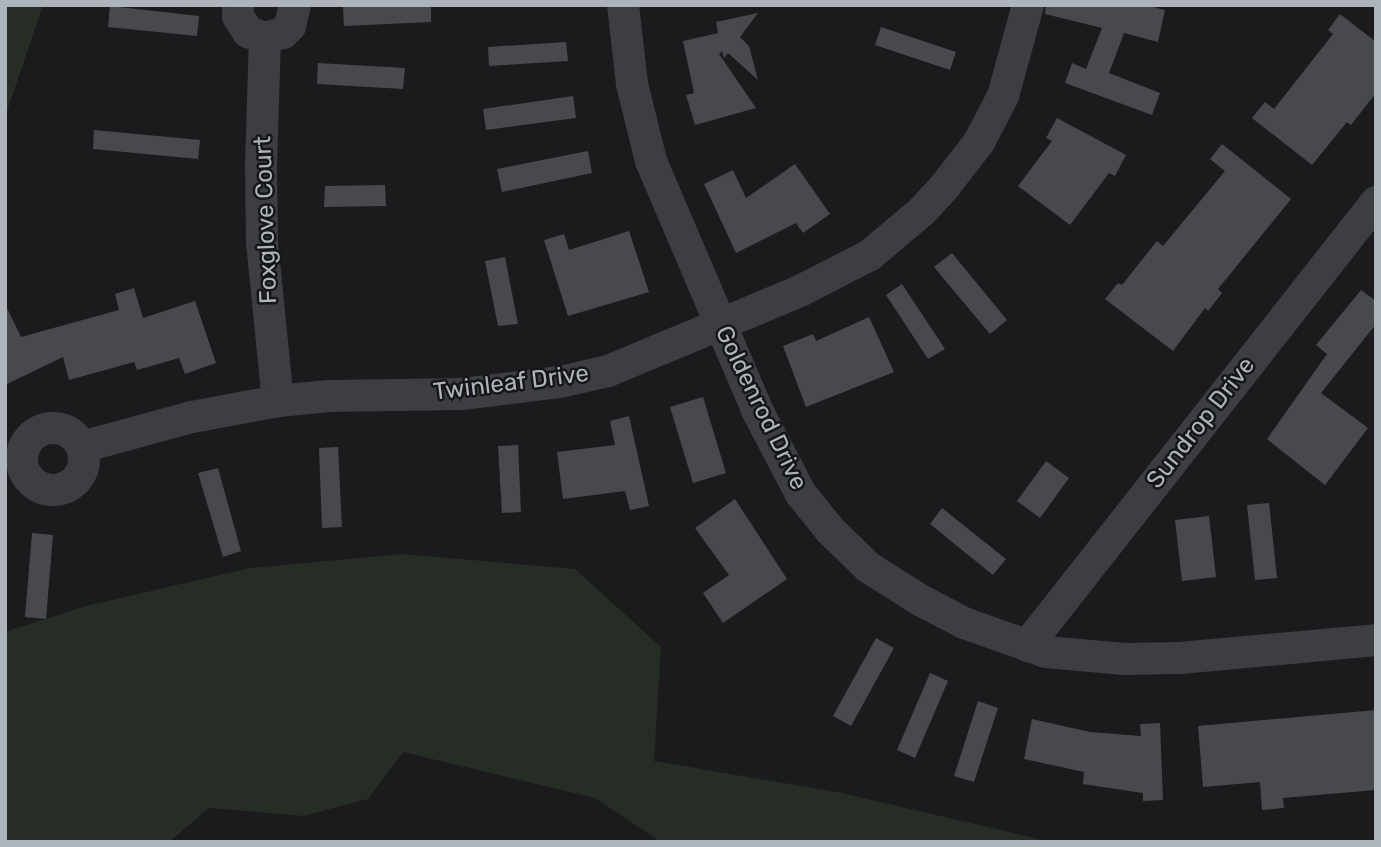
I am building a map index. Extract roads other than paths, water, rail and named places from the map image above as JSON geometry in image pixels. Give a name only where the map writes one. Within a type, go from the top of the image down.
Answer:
[{"type":"street","points":[[238,5],[238,16],[248,32],[265,38],[283,33],[290,26],[295,5]]},
{"type":"street","name":"Goldenrod Drive","points":[[623,5],[632,84],[651,160],[757,410],[801,494],[830,530],[868,567],[920,600],[964,623],[1046,652],[1125,659],[1376,640]]},
{"type":"street","name":"Twinleaf Drive","points":[[82,447],[192,417],[278,401],[329,396],[461,394],[561,382],[608,371],[800,291],[870,254],[922,211],[979,142],[997,108],[1028,5]]},
{"type":"street","name":"Foxglove Court","points":[[265,38],[261,164],[262,242],[278,401]]},
{"type":"street","name":"Sundrop Drive","points":[[1027,646],[1376,202]]}]
